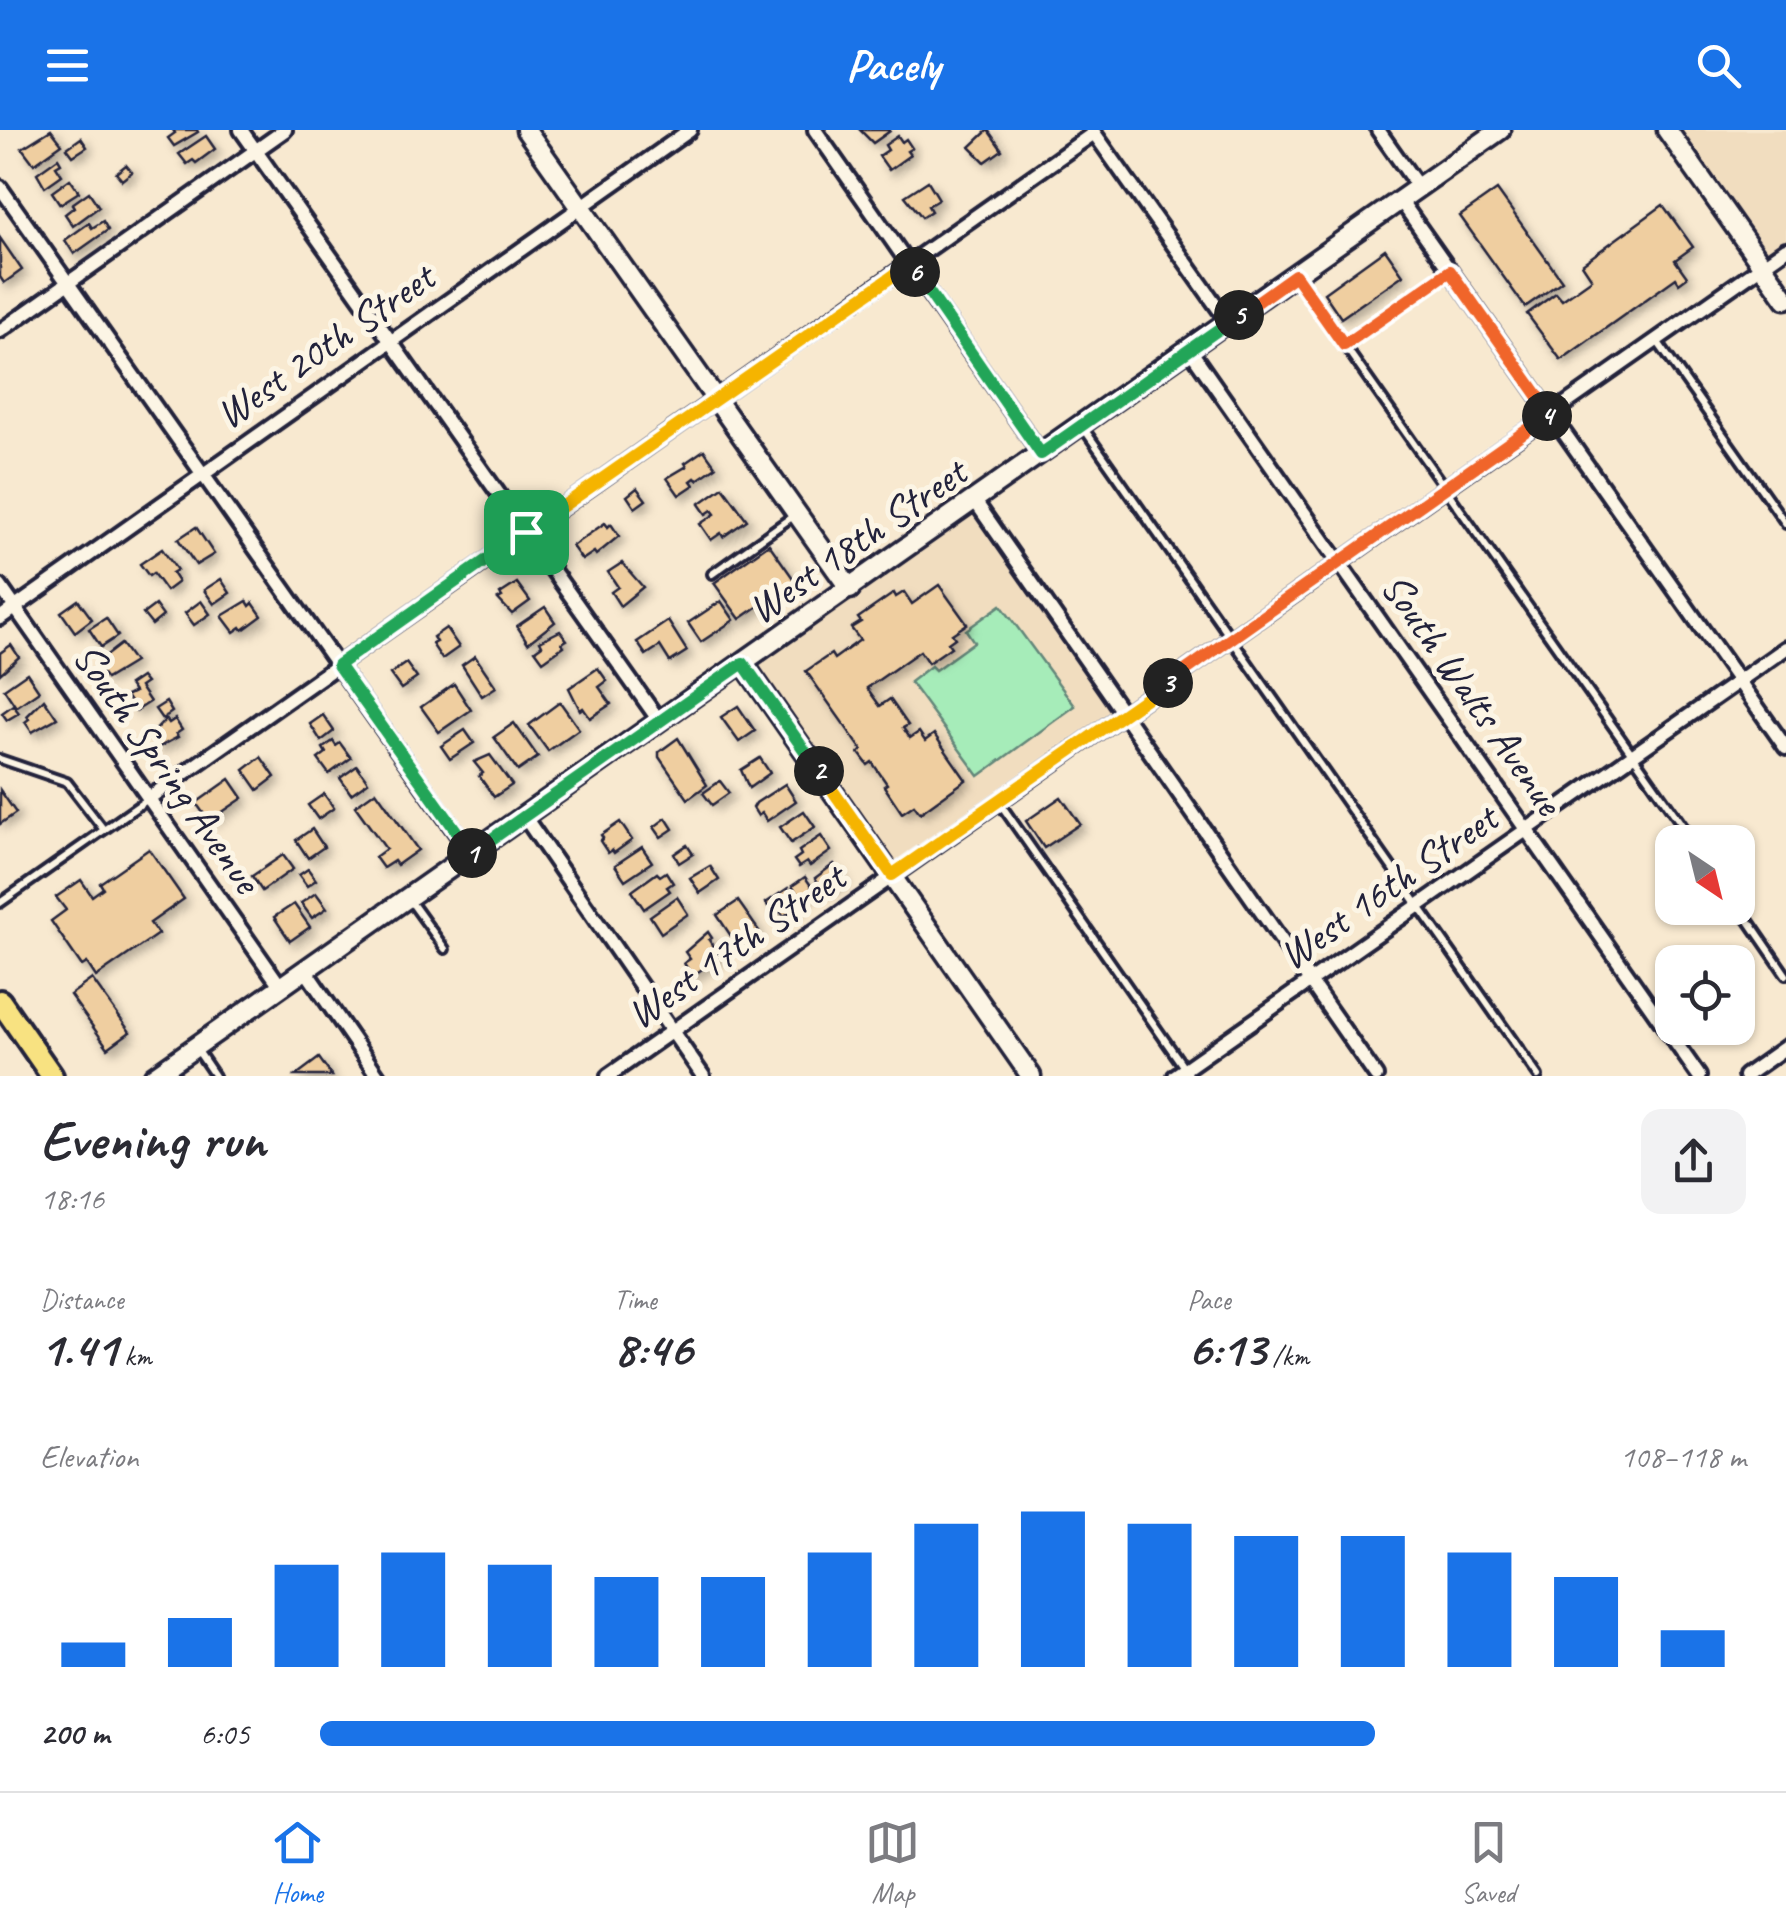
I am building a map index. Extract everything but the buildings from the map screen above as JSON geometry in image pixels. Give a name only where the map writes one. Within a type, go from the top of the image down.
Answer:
[{"type":"main road","points":[[0,1000],[52,1076]]},
{"type":"street","points":[[241,130],[660,722]]},
{"type":"street","points":[[0,332],[286,130]]},
{"type":"street","points":[[526,130],[850,589]]},
{"type":"street","name":"West 20th Street","points":[[0,618],[690,130]]},
{"type":"street","points":[[815,130],[1041,454]]},
{"type":"street","points":[[1378,130],[1419,188]]},
{"type":"street","name":"West 18th Street","points":[[154,1076],[1500,130]]},
{"type":"street","points":[[1668,130],[1786,299]]},
{"type":"street","points":[[149,798],[1093,132],[1228,322]]},
{"type":"street","points":[[0,187],[471,854]]},
{"type":"street","points":[[1401,201],[1786,748]]},
{"type":"street","name":"West 17th Street","points":[[608,1076],[1786,249]]},
{"type":"street","name":"South Walts Avenue","points":[[1190,350],[1699,1076]]},
{"type":"street","points":[[975,501],[1376,1076]]},
{"type":"street","name":"South Spring Avenue","points":[[0,586],[281,987]]},
{"type":"street","name":"West 16th Street","points":[[1183,1074],[1786,648]]},
{"type":"street","points":[[743,663],[1032,1076]]},
{"type":"street","points":[[524,816],[703,1076]]},
{"type":"street","points":[[305,970],[378,1076]]},
{"type":"street","points":[[1745,1076],[1786,1047]]},
{"type":"lane","points":[[1344,345],[1450,271]]},
{"type":"lane","points":[[1295,275],[1682,825]]},
{"type":"lane","points":[[1656,340],[1786,524]]},
{"type":"lane","points":[[1082,425],[1538,1076]]},
{"type":"lane","points":[[712,574],[796,513]]},
{"type":"lane","points":[[0,759],[67,782],[104,830]]},
{"type":"lane","points":[[0,903],[149,798]]},
{"type":"lane","points":[[998,801],[1183,1074]]},
{"type":"lane","points":[[408,898],[446,949]]},
{"type":"lane","points":[[1752,925],[1786,975]]},
{"type":"lane","points":[[196,1047],[215,1076]]},
{"type":"shaded area","points":[[1667,130],[1786,130],[1786,249],[1763,265]]},
{"type":"shaded area","points":[[975,501],[1123,715],[892,875],[743,663]]},
{"type":"green space","points":[[1001,605],[1075,706],[979,776],[910,682],[931,666],[935,670],[974,642],[966,630]]},
{"type":"route","points":[[910,264],[1041,454],[1295,275],[1344,345],[1450,271],[1551,414],[892,875],[743,663],[471,854],[338,665],[526,532],[910,264]]}]
